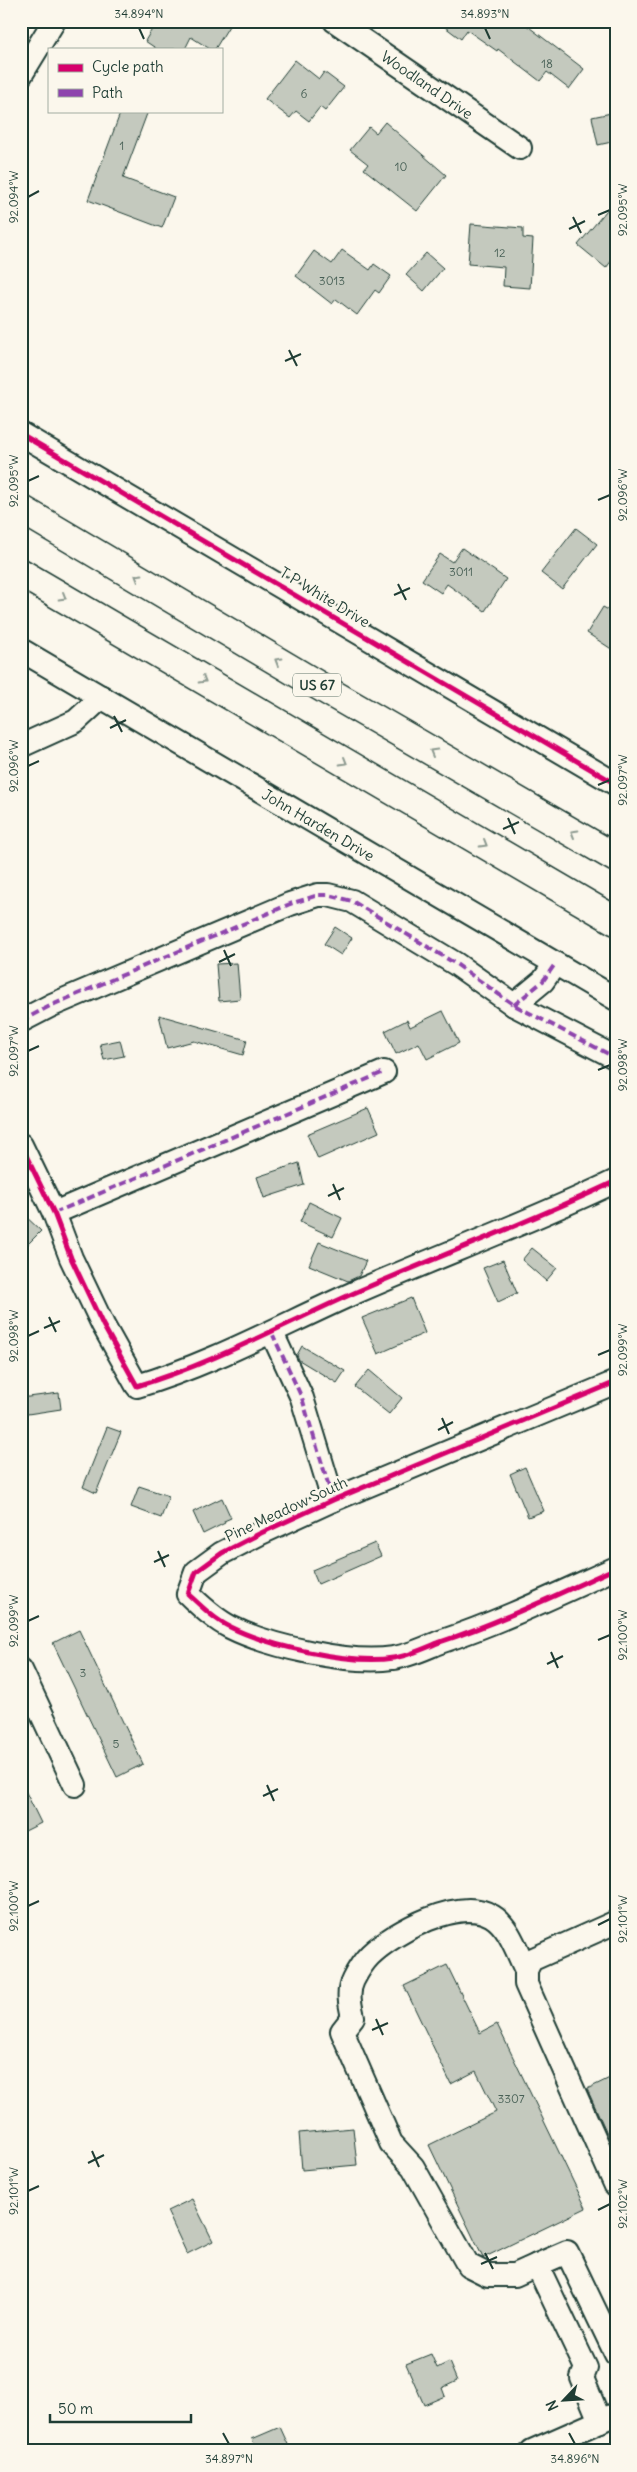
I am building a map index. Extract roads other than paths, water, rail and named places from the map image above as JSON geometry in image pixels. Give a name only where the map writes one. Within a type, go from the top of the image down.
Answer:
[{"type":"highway","name":"US 67","points":[[21,509],[326,690],[616,858]]},
{"type":"highway","points":[[21,573],[616,922]]},
{"type":"street","points":[[21,75],[54,21]]},
{"type":"street","name":"Woodland Drive","points":[[336,21],[520,148]]},
{"type":"street","name":"T P White Drive","points":[[21,434],[616,784]]},
{"type":"street","name":"John Harden Drive","points":[[21,650],[616,1000]]},
{"type":"street","points":[[21,746],[76,722],[102,697]]},
{"type":"street","points":[[21,1021],[52,1004],[318,894],[352,901],[456,964],[514,1005],[616,1058]]},
{"type":"street","points":[[514,1005],[543,981],[555,964]]},
{"type":"street","points":[[54,1212],[384,1072]]},
{"type":"street","points":[[21,1145],[54,1212],[75,1267],[103,1325],[137,1386],[160,1379],[272,1333],[355,1293],[616,1181]]},
{"type":"street","points":[[272,1333],[302,1398],[332,1500]]},
{"type":"street","name":"Pine Meadow South","points":[[616,1382],[332,1500],[222,1553],[196,1572],[188,1594],[230,1627],[270,1641],[322,1654],[376,1660],[394,1658],[459,1636],[616,1568]]},
{"type":"street","points":[[21,1670],[75,1785]]},
{"type":"street","points":[[526,1970],[502,1923],[490,1914],[473,1910],[455,1911],[425,1921],[387,1941],[368,1956],[352,1982],[349,1999],[353,2017],[342,2031],[391,2143],[413,2167],[468,2265],[488,2275],[516,2275],[567,2252],[616,2354]]},
{"type":"street","points":[[616,1922],[531,1960],[526,1970],[526,1984],[616,2186]]},
{"type":"street","points":[[532,2451],[608,2418],[582,2378],[586,2368],[537,2265]]}]
